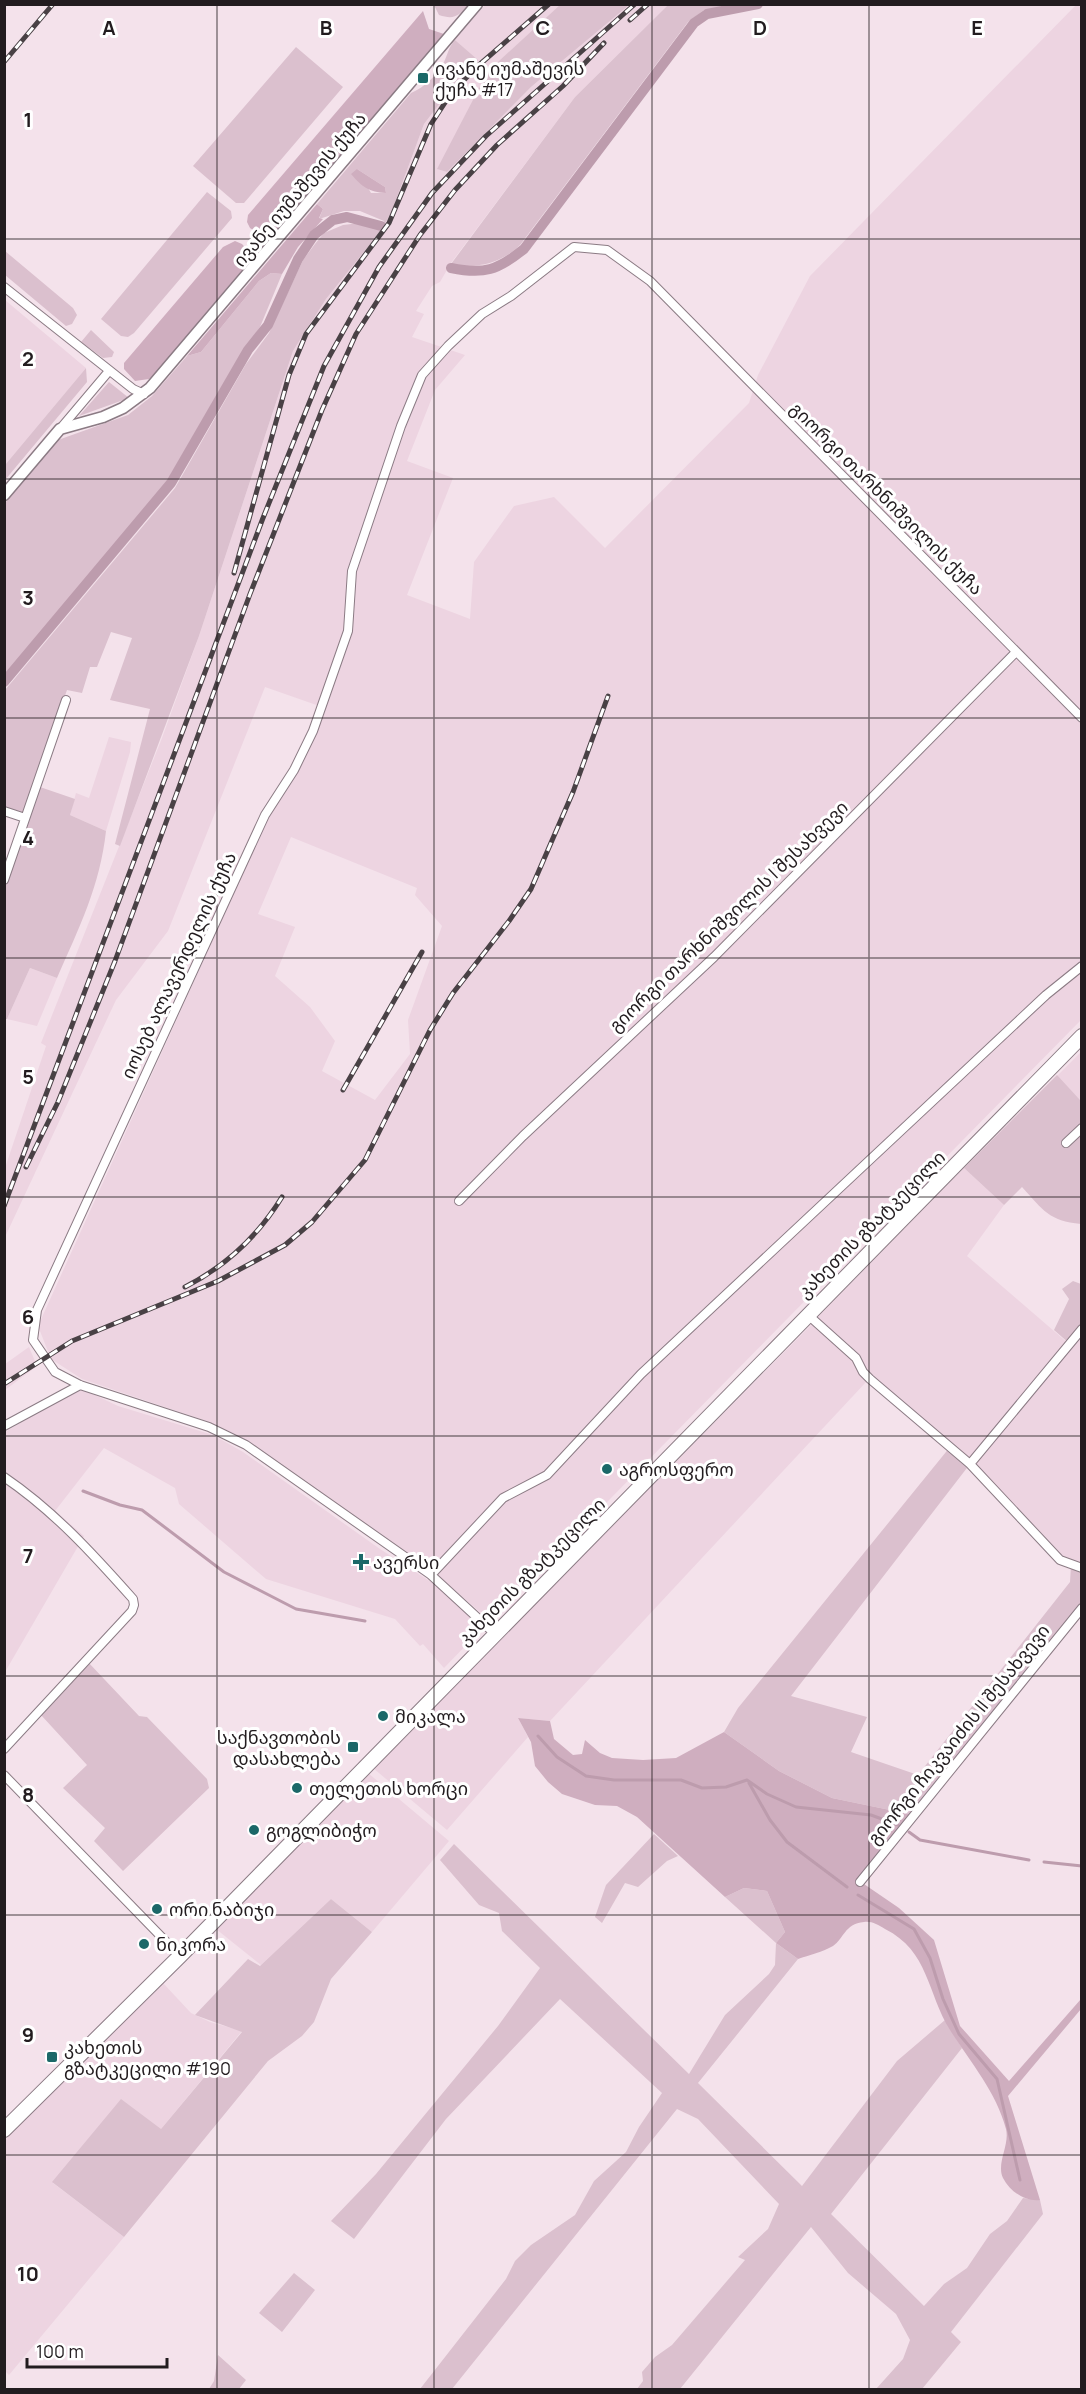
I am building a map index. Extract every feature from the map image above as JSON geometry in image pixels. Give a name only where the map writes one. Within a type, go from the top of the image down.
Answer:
[{"type":"highway","name":"კახეთის გზატკეცილი","points":[[4,2130],[180,1956],[1082,1035]]},
{"type":"street","name":"ივანე იუმაშევის ქუჩა","points":[[60,429],[103,417],[144,394],[477,4]]},
{"type":"street","name":"იოსებ ალავერდელის ქუჩა","points":[[495,1633],[431,1575],[246,1445],[209,1427],[80,1385],[55,1372],[33,1340],[37,1310],[265,815],[294,770],[313,731],[348,631],[352,571],[401,426],[422,375],[482,314],[511,296],[574,247],[607,250],[650,281],[668,302]]},
{"type":"street","points":[[4,287],[109,371],[133,389],[144,394]]},
{"type":"street","name":"გიორგი თარხნიშვილის ქუჩა","points":[[668,302],[1082,718]]},
{"type":"street","points":[[4,495],[109,371]]},
{"type":"street","name":"გიორგი თარხნიშვილის I შესახვევი","points":[[459,1201],[524,1136],[714,957],[1016,652]]},
{"type":"street","points":[[4,880],[66,700]]},
{"type":"street","points":[[4,811],[26,818]]},
{"type":"street","points":[[431,1575],[503,1498],[547,1475],[641,1374],[888,1142],[925,1111],[1046,995],[1082,966]]},
{"type":"street","points":[[1066,1143],[1082,1128]]},
{"type":"street","points":[[807,1314],[856,1358],[863,1372],[870,1379],[970,1464],[1060,1560],[1082,1568]]},
{"type":"street","points":[[970,1464],[1082,1329]]},
{"type":"street","points":[[4,1426],[80,1385]]},
{"type":"street","points":[[4,1477],[36,1499],[87,1547],[133,1599],[134,1605],[132,1611],[4,1749]]},
{"type":"street","name":"გიორგი ჩიკვაიძის II შესახვევი","points":[[860,1882],[1082,1608]]},
{"type":"street","points":[[4,1775],[180,1956]]},
{"type":"shaded area","points":[[434,4],[468,5],[459,14],[449,17],[439,15]]},
{"type":"shaded area","points":[[561,4],[629,5],[531,87],[447,172],[437,169],[488,71]]},
{"type":"shaded area","points":[[485,5],[561,5],[488,71],[438,169],[447,172],[531,87],[629,5],[668,5],[575,97],[451,263],[440,282],[432,286],[416,311],[424,314],[412,337],[465,355],[435,390],[407,461],[453,478],[407,595],[470,619],[474,562],[514,506],[554,497],[605,548],[749,403],[758,375],[810,276],[1076,5],[1081,5],[1081,1020],[493,1618],[480,1612],[437,1575],[248,1443],[206,1421],[82,1379],[51,1359],[38,1326],[267,820],[296,773],[325,708],[265,687],[168,931],[116,1000],[5,1237],[5,1168],[46,1046],[41,1043],[162,738],[199,636],[293,351],[326,299],[381,231],[392,211],[424,124],[463,73],[477,60],[455,40]],"holes":[[[291,837],[417,888],[415,895],[442,926],[408,1020],[410,1054],[375,1100],[322,1071],[335,1041],[310,1007],[275,976],[295,927],[258,914]]]},
{"type":"shaded area","points":[[668,5],[734,5],[704,10],[688,22],[520,245],[504,257],[488,264],[470,266],[451,264],[575,97]]},
{"type":"shaded area","points":[[423,11],[429,29],[444,34],[275,232],[267,239],[250,228],[247,222],[248,215]]},
{"type":"shaded area","points":[[455,40],[478,60],[463,73],[424,124],[392,211],[381,231],[326,299],[293,351],[199,636],[120,846],[115,844],[150,709],[110,700],[132,638],[111,632],[97,667],[90,667],[82,693],[67,690],[24,813],[5,807],[5,690],[175,488],[246,364],[269,333],[303,260],[315,244],[324,233],[343,225],[360,223],[379,230],[384,221],[360,211],[344,211],[319,219],[323,209],[317,204],[411,93],[438,72]],"holes":[[[357,169],[385,187],[386,193],[371,193]]]},
{"type":"shaded area","points":[[296,47],[343,87],[244,203],[236,203],[193,166]]},
{"type":"shaded area","points":[[357,169],[385,187],[386,193],[370,190],[362,185],[351,174]]},
{"type":"shaded area","points":[[207,192],[231,211],[232,218],[134,333],[128,337],[121,336],[101,319]]},
{"type":"shaded area","points":[[317,204],[323,209],[319,218],[323,219],[298,247],[282,274],[271,273],[259,281],[201,352],[187,356]]},
{"type":"shaded area","points":[[235,241],[242,244],[251,254],[249,263],[157,372],[149,379],[135,381],[124,369],[124,363],[223,247]]},
{"type":"shaded area","points":[[5,251],[73,308],[77,315],[72,324],[66,326],[5,275]]},
{"type":"shaded area","points":[[271,273],[282,274],[260,327],[236,362],[167,481],[5,675],[5,503],[58,440],[128,415],[152,396],[187,356],[201,352],[259,281]]},
{"type":"shaded area","points":[[5,300],[86,368],[5,465]]},
{"type":"shaded area","points":[[91,330],[114,352],[112,357],[103,358],[81,342]]},
{"type":"shaded area","points":[[86,368],[87,382],[5,480],[5,465]]},
{"type":"shaded area","points":[[109,382],[129,398],[79,416]]},
{"type":"shaded area","points":[[109,737],[131,742],[106,831],[70,815],[76,793],[89,798]]},
{"type":"shaded area","points":[[40,787],[75,799],[70,815],[106,831],[103,851],[88,906],[57,978],[30,968],[5,1019],[5,888]]},
{"type":"shaded area","points":[[30,968],[57,978],[37,1026],[7,1019]]},
{"type":"shaded area","points":[[1081,1052],[1081,1101],[1057,1076]]},
{"type":"shaded area","points":[[1057,1075],[1081,1101],[1081,1224],[1061,1220],[1047,1213],[1022,1187],[1004,1205],[964,1168]]},
{"type":"shaded area","points":[[964,1168],[1004,1205],[967,1256],[1069,1344],[1081,1329],[1081,1568],[1071,1566],[970,1464],[870,1379],[816,1319]]},
{"type":"shaded area","points":[[1073,1281],[1081,1284],[1081,1329],[1070,1344],[1054,1330],[1069,1299],[1062,1289]]},
{"type":"shaded area","points":[[813,1323],[854,1359],[867,1381],[550,1721],[518,1718],[528,1737],[447,1830],[373,1768]]},
{"type":"shaded area","points":[[29,1347],[37,1366],[5,1390],[5,1364]]},
{"type":"shaded area","points":[[80,1388],[118,1406],[213,1435],[243,1452],[380,1549],[431,1582],[469,1614],[475,1633],[473,1638],[444,1668],[423,1644],[420,1646],[395,1619],[266,1579],[179,1504],[175,1488],[104,1448],[55,1511],[84,1536],[5,1672],[5,1432]]},
{"type":"shaded area","points":[[950,1447],[970,1464],[791,1696],[867,1717],[851,1752],[918,1775],[1070,1582],[1071,1566],[1081,1568],[1081,1608],[914,1815],[832,1798],[779,1771],[724,1732],[738,1708]]},
{"type":"shaded area","points":[[88,1662],[139,1716],[147,1717],[207,1779],[209,1788],[123,1871],[94,1841],[105,1828],[63,1788],[87,1765],[41,1715]]},
{"type":"shaded area","points":[[518,1718],[550,1721],[554,1739],[573,1755],[582,1754],[585,1740],[600,1753],[612,1758],[643,1760],[676,1758],[724,1732],[779,1771],[832,1798],[914,1815],[861,1882],[899,1908],[934,1940],[960,2026],[1009,2081],[1081,1999],[1081,2009],[1008,2096],[1040,2200],[1019,2195],[1003,2178],[1001,2166],[1007,2135],[1002,2115],[982,2077],[942,2016],[919,1961],[899,1938],[872,1923],[857,1923],[848,1929],[833,1946],[798,1959],[776,1943],[785,1932],[767,1891],[744,1888],[725,1897],[637,1817],[617,1806],[595,1805],[562,1794],[535,1766],[531,1742]]},
{"type":"shaded area","points":[[368,1773],[449,1841],[372,1932],[331,1899],[261,1965],[216,1929]]},
{"type":"shaded area","points":[[654,1834],[678,1856],[667,1861],[638,1887],[625,1883],[602,1923],[595,1917],[606,1885]]},
{"type":"shaded area","points":[[454,1844],[689,2074],[725,2015],[769,1974],[775,1965],[776,1943],[798,1959],[698,2083],[802,2186],[897,2061],[945,2020],[962,2048],[831,2214],[924,2306],[944,2284],[967,2268],[990,2234],[1007,2221],[1023,2198],[1040,2200],[1043,2214],[951,2332],[961,2342],[922,2389],[876,2389],[903,2359],[910,2340],[896,2314],[848,2273],[811,2227],[680,2389],[637,2389],[643,2381],[642,2372],[655,2357],[672,2345],[745,2260],[738,2257],[768,2229],[779,2204],[698,2119],[677,2109],[452,2389],[420,2389],[506,2279],[515,2261],[531,2245],[575,2215],[594,2181],[626,2152],[639,2127],[662,2093],[560,1999],[446,2119],[354,2239],[331,2221],[376,2174],[498,2026],[540,1968],[502,1931],[499,1913],[479,1905],[440,1860]]},
{"type":"shaded area","points":[[744,1888],[767,1891],[785,1932],[776,1943],[725,1897]]},
{"type":"shaded area","points":[[331,1899],[372,1932],[331,1979],[314,2022],[302,2036],[268,2061],[124,2237],[52,2182],[121,2099],[161,2129],[242,2032],[195,2015],[248,1959],[260,1966]]},
{"type":"shaded area","points":[[163,1983],[191,2013],[210,2022],[242,2031],[161,2129],[53,2183],[124,2237],[9,2375],[4,2370],[4,2141]]},
{"type":"shaded area","points":[[294,2273],[315,2290],[282,2332],[259,2313]]},
{"type":"shaded area","points":[[218,2355],[246,2380],[239,2389],[209,2389],[214,2381]]},
{"type":"waterway","points":[[451,268],[473,271],[490,269],[506,262],[524,249],[694,23],[707,14],[758,4]]},
{"type":"waterway","points":[[4,682],[171,483],[248,350],[268,325],[298,259],[314,235],[333,220],[347,217],[381,226]]},
{"type":"waterway","points":[[83,1491],[120,1505],[142,1510],[224,1572],[296,1609],[365,1621]]},
{"type":"waterway","points":[[538,1736],[557,1757],[586,1776],[614,1780],[681,1780],[702,1788],[726,1787],[747,1780],[767,1794],[796,1807],[871,1815],[898,1825]]},
{"type":"waterway","points":[[749,1783],[770,1820],[787,1842],[847,1887]]},
{"type":"waterway","points":[[909,1832],[920,1840],[1029,1860]]},
{"type":"waterway","points":[[1044,1862],[1082,1866]]},
{"type":"waterway","points":[[858,1895],[914,1929],[930,1958],[943,1999],[959,2034],[997,2079],[1020,2180]]},
{"type":"railway","points":[[4,62],[53,4]]},
{"type":"railway","points":[[234,573],[289,375],[306,334],[389,223],[431,124],[452,92],[479,65],[549,4]]},
{"type":"railway","points":[[4,1206],[263,518],[324,366],[379,267],[432,193],[486,136],[635,4]]},
{"type":"railway","points":[[630,20],[648,4]]},
{"type":"railway","points":[[26,1167],[58,1102],[115,961],[250,594],[322,410],[356,334],[420,235],[455,190],[497,145],[563,86],[604,43]]},
{"type":"railway","points":[[4,1384],[72,1341],[218,1281],[285,1245],[312,1222],[365,1160],[430,1030],[453,993],[531,889],[573,792],[608,696]]},
{"type":"railway","points":[[343,1090],[422,952]]},
{"type":"railway","points":[[185,1287],[214,1270],[240,1249],[262,1225],[282,1197]]},
{"type":"place","name":"ივანე იუმაშევის ქუჩა #17","points":[[423,78]]},
{"type":"place","name":"აგროსფერო","points":[[607,1469]]},
{"type":"place","name":"ავერსი","points":[[361,1562]]},
{"type":"place","name":"მიკალა","points":[[383,1716]]},
{"type":"place","name":"საქნავთობის დასახლება","points":[[353,1747]]},
{"type":"place","name":"თელეთის ხორცი","points":[[297,1788]]},
{"type":"place","name":"გოგლიბიჭო","points":[[254,1830]]},
{"type":"place","name":"ორი ნაბიჯი","points":[[157,1909]]},
{"type":"place","name":"ნიკორა","points":[[144,1944]]},
{"type":"place","name":"კახეთის გზატკეცილი #190","points":[[52,2057]]}]
